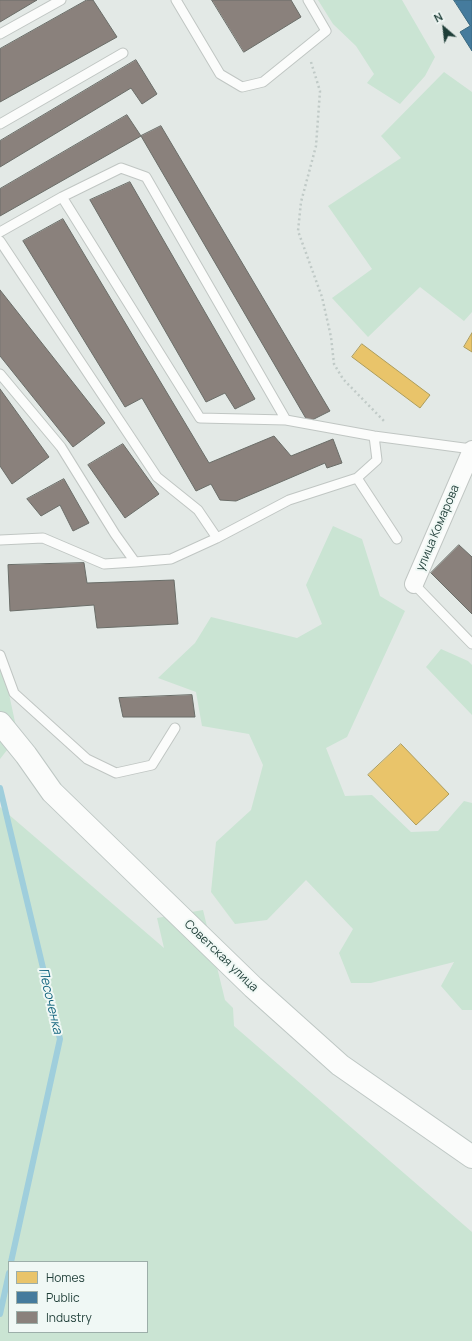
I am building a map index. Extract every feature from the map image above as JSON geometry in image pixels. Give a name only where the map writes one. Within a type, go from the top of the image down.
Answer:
[{"type":"street","name":"улица Комарова","points":[[414,584],[472,449]]},
{"type":"street","name":"Советская улица","points":[[0,723],[26,755],[52,792],[252,987],[340,1065],[472,1157]]},
{"type":"lane","points":[[0,34],[61,0]]},
{"type":"lane","points":[[176,0],[220,74],[242,86],[263,82],[326,31],[308,0]]},
{"type":"lane","points":[[0,124],[123,53]]},
{"type":"lane","points":[[0,232],[62,197],[121,168],[146,177],[286,420]]},
{"type":"lane","points":[[62,197],[200,418],[286,420],[374,436],[472,449]]},
{"type":"lane","points":[[0,241],[157,477],[198,510],[217,538]]},
{"type":"lane","points":[[0,374],[61,447],[115,534],[135,562]]},
{"type":"lane","points":[[0,540],[43,538],[104,564],[171,559],[217,538],[289,500],[357,478],[377,460],[374,436]]},
{"type":"lane","points":[[357,478],[397,538]]},
{"type":"lane","points":[[414,584],[472,644]]},
{"type":"lane","points":[[0,656],[14,693],[87,759],[116,772],[152,765],[175,728]]},
{"type":"path","points":[[307,46],[320,91],[316,146],[301,202],[298,231],[322,297],[331,337],[334,364],[343,379],[402,440]]},
{"type":"green space","points":[[318,0],[402,0],[435,57],[425,76],[400,104],[367,83],[374,74],[356,46],[333,24]]},
{"type":"green space","points":[[444,72],[472,92],[472,312],[464,321],[420,287],[368,337],[332,298],[372,269],[328,206],[401,158],[381,136]]},
{"type":"green space","points":[[333,526],[362,539],[380,596],[405,611],[347,737],[326,748],[345,796],[372,795],[411,832],[438,831],[464,801],[472,803],[472,1010],[462,1010],[441,986],[454,962],[371,983],[351,983],[339,953],[353,929],[306,880],[267,920],[235,924],[211,892],[216,842],[251,810],[263,765],[249,734],[202,726],[196,692],[158,678],[195,643],[211,617],[297,638],[322,624],[306,585]]},
{"type":"green space","points":[[441,649],[468,661],[472,665],[472,715],[426,667]]},
{"type":"green space","points":[[0,652],[18,736],[0,759]]},
{"type":"green space","points":[[0,807],[164,948],[157,918],[203,910],[225,1000],[233,1008],[234,1026],[472,1232],[472,1341],[0,1341]]},
{"type":"building: Homes","points":[[472,333],[472,352],[464,347]]},
{"type":"building: Homes","points":[[362,344],[430,395],[420,408],[352,357]]},
{"type":"building: Homes","points":[[401,744],[449,794],[416,825],[368,775]]},
{"type":"building: Public","points":[[454,0],[472,0],[472,51],[460,32],[470,26]]},
{"type":"building: Industry","points":[[0,0],[37,0],[0,22]]},
{"type":"building: Industry","points":[[87,0],[93,0],[117,37],[0,102],[0,49]]},
{"type":"building: Industry","points":[[212,0],[291,0],[301,17],[244,52]]},
{"type":"building: Industry","points":[[136,60],[157,94],[142,104],[131,88],[0,167],[0,141]]},
{"type":"building: Industry","points":[[127,115],[141,136],[0,216],[0,189]]},
{"type":"building: Industry","points":[[161,126],[330,411],[308,422],[141,136]]},
{"type":"building: Industry","points":[[130,182],[255,399],[235,409],[225,393],[206,402],[90,200]]},
{"type":"building: Industry","points":[[63,219],[209,463],[274,436],[291,456],[333,439],[342,463],[327,468],[325,463],[236,501],[220,500],[211,484],[196,491],[142,398],[125,407],[23,241]]},
{"type":"building: Industry","points":[[0,290],[105,423],[73,447],[0,356]]},
{"type":"building: Industry","points":[[0,389],[49,457],[12,484],[0,466]]},
{"type":"building: Industry","points":[[123,444],[159,494],[125,518],[88,465]]},
{"type":"building: Industry","points":[[64,479],[89,523],[73,531],[60,505],[41,516],[27,499]]},
{"type":"building: Industry","points":[[459,545],[472,557],[472,614],[431,573]]},
{"type":"building: Industry","points":[[84,563],[87,583],[174,580],[178,624],[97,628],[94,605],[10,611],[8,565]]},
{"type":"building: Industry","points":[[192,695],[195,717],[123,717],[119,698]]},
{"type":"waterway","name":"Песоченка","points":[[0,788],[60,1039],[11,1261]]},
{"type":"waterway","name":"Песоченка","points":[[0,1314],[8,1278]]}]
